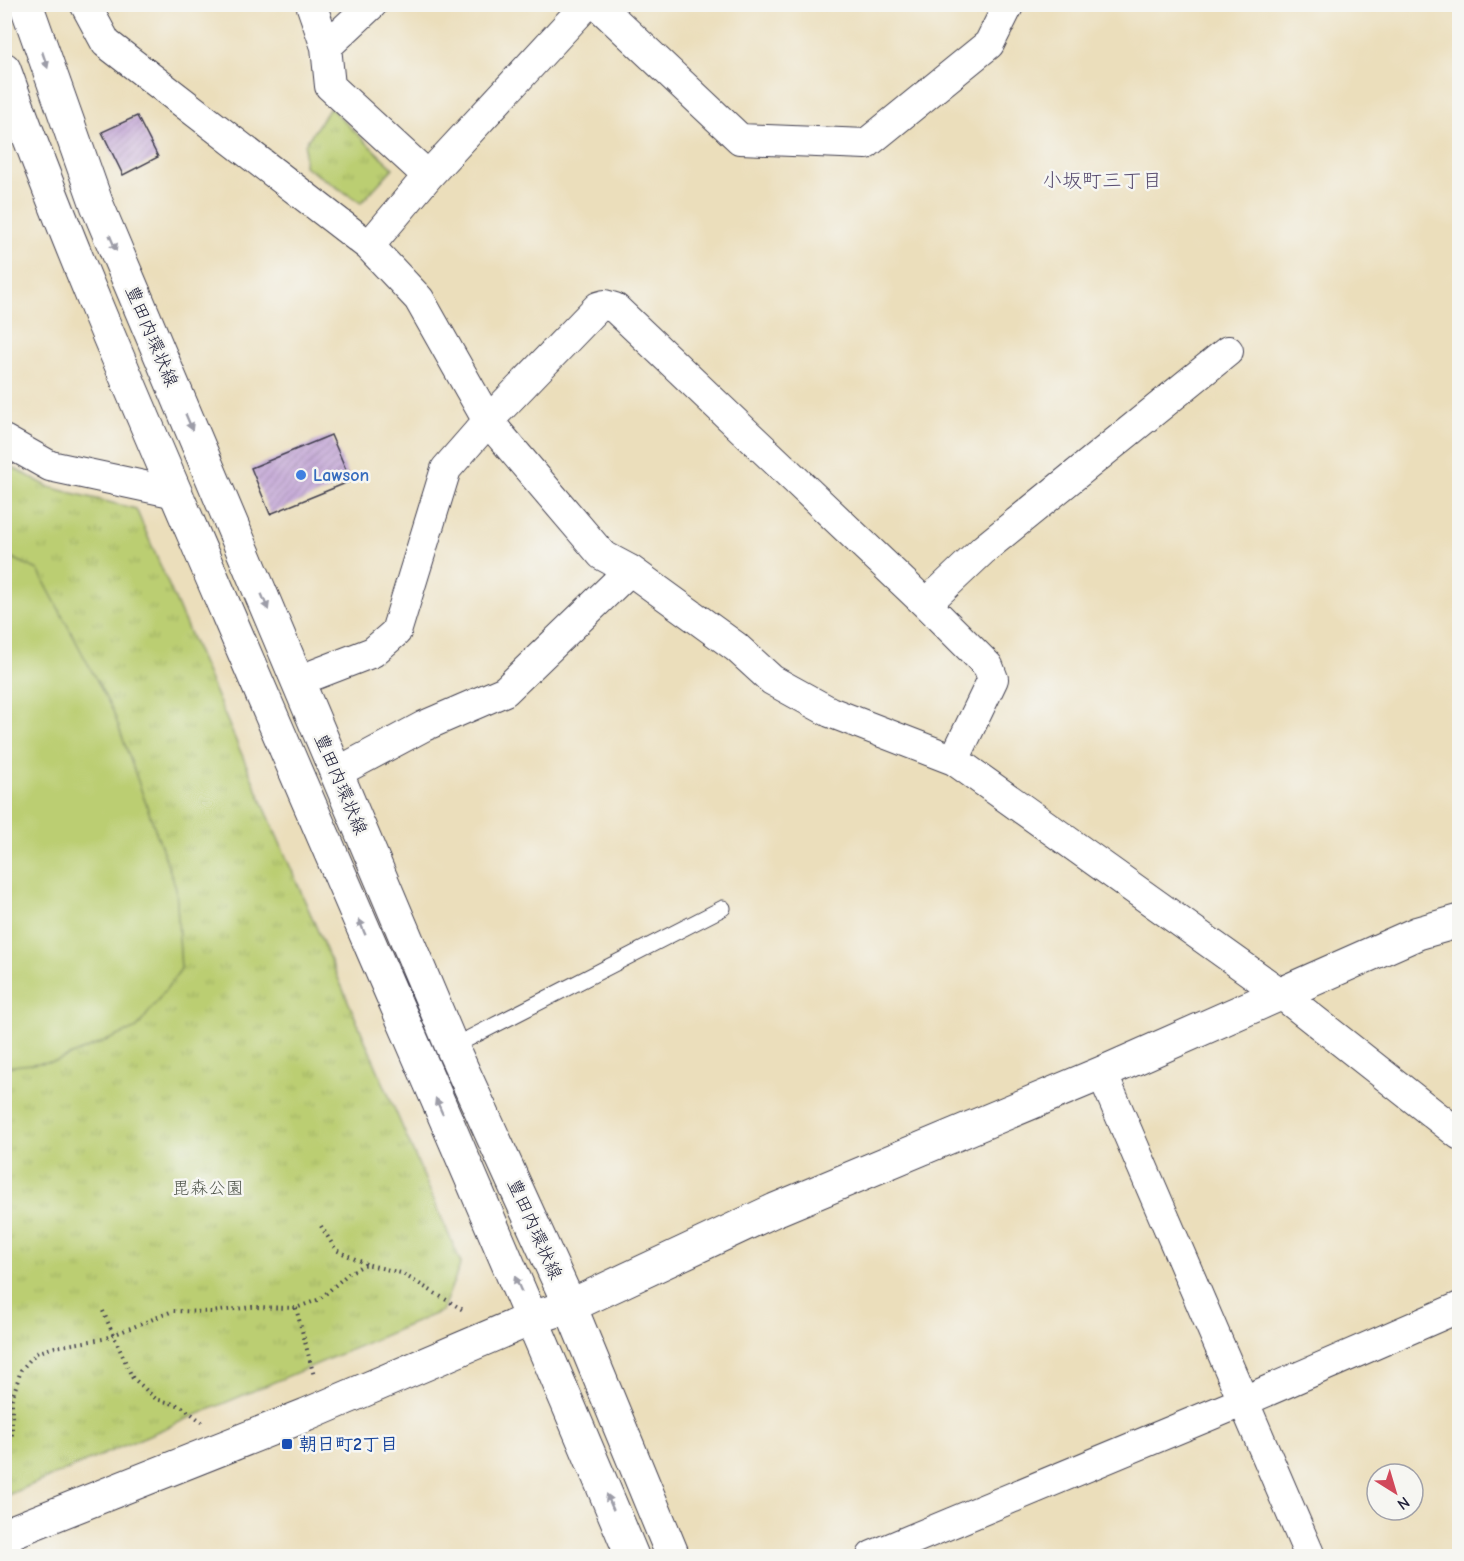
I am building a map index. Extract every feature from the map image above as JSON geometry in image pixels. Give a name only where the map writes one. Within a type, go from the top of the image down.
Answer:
[{"type":"street","name":"豊田内環状線","points":[[26,4],[97,205],[452,1047],[570,1306],[673,1557]]},
{"type":"street","points":[[85,4],[106,43],[369,246],[419,299],[488,421],[602,555],[630,570],[736,647],[772,680],[831,712],[954,760],[1280,993],[1460,1135]]},
{"type":"street","points":[[311,4],[326,47],[330,86],[428,176]]},
{"type":"street","points":[[326,47],[372,4]]},
{"type":"street","points":[[369,246],[428,176],[587,4]]},
{"type":"street","points":[[597,4],[740,139],[866,144],[989,44],[1009,4]]},
{"type":"street","name":"豊田内環状線","points":[[4,69],[44,177],[176,493],[422,1067],[533,1318],[632,1557]]},
{"type":"street","points":[[298,681],[373,652],[396,632],[446,469],[488,421],[598,307],[605,305],[615,308],[988,666],[993,679],[954,760]]},
{"type":"street","points":[[926,604],[984,549],[1228,351]]},
{"type":"street","points":[[4,440],[50,466],[176,493]]},
{"type":"street","points":[[336,773],[424,726],[505,691],[630,570]]},
{"type":"street","points":[[4,1535],[323,1408],[533,1318],[570,1306],[775,1210],[1102,1073],[1418,933],[1460,921]]},
{"type":"street","points":[[1102,1073],[1310,1557]]},
{"type":"street","points":[[872,1557],[1244,1401],[1460,1307]]},
{"type":"street","points":[[4,1546],[9,1557]]},
{"type":"lane","points":[[452,1047],[723,908]]},
{"type":"path","points":[[321,1226],[336,1250],[366,1264],[401,1273],[500,1332]]},
{"type":"path","points":[[4,1458],[12,1434],[12,1399],[21,1370],[36,1353],[55,1347],[103,1339],[173,1311],[212,1312],[252,1307],[296,1308],[320,1299],[349,1273],[366,1264]]},
{"type":"path","points":[[296,1308],[323,1408]]},
{"type":"path","points":[[103,1311],[132,1377],[156,1399],[181,1406],[231,1445]]},
{"type":"green space","points":[[330,108],[393,168],[361,203],[304,166],[305,144]]},
{"type":"green space","name":"毘森公園","points":[[4,463],[49,487],[136,509],[461,1263],[442,1311],[5,1496]]},
{"type":"green space","points":[[4,554],[38,570],[113,711],[176,888],[181,969],[137,1028],[57,1061],[5,1067]]},
{"type":"building","points":[[137,116],[158,157],[123,175],[102,132]]},
{"type":"building","name":"Lawson","points":[[331,435],[351,481],[270,514],[251,468]]},
{"type":"place","name":"Lawson","points":[[301,475]]},
{"type":"place","name":"朝日町2丁目","points":[[287,1444]]},
{"type":"district","name":"小坂町三丁目","points":[[1102,180]]}]
